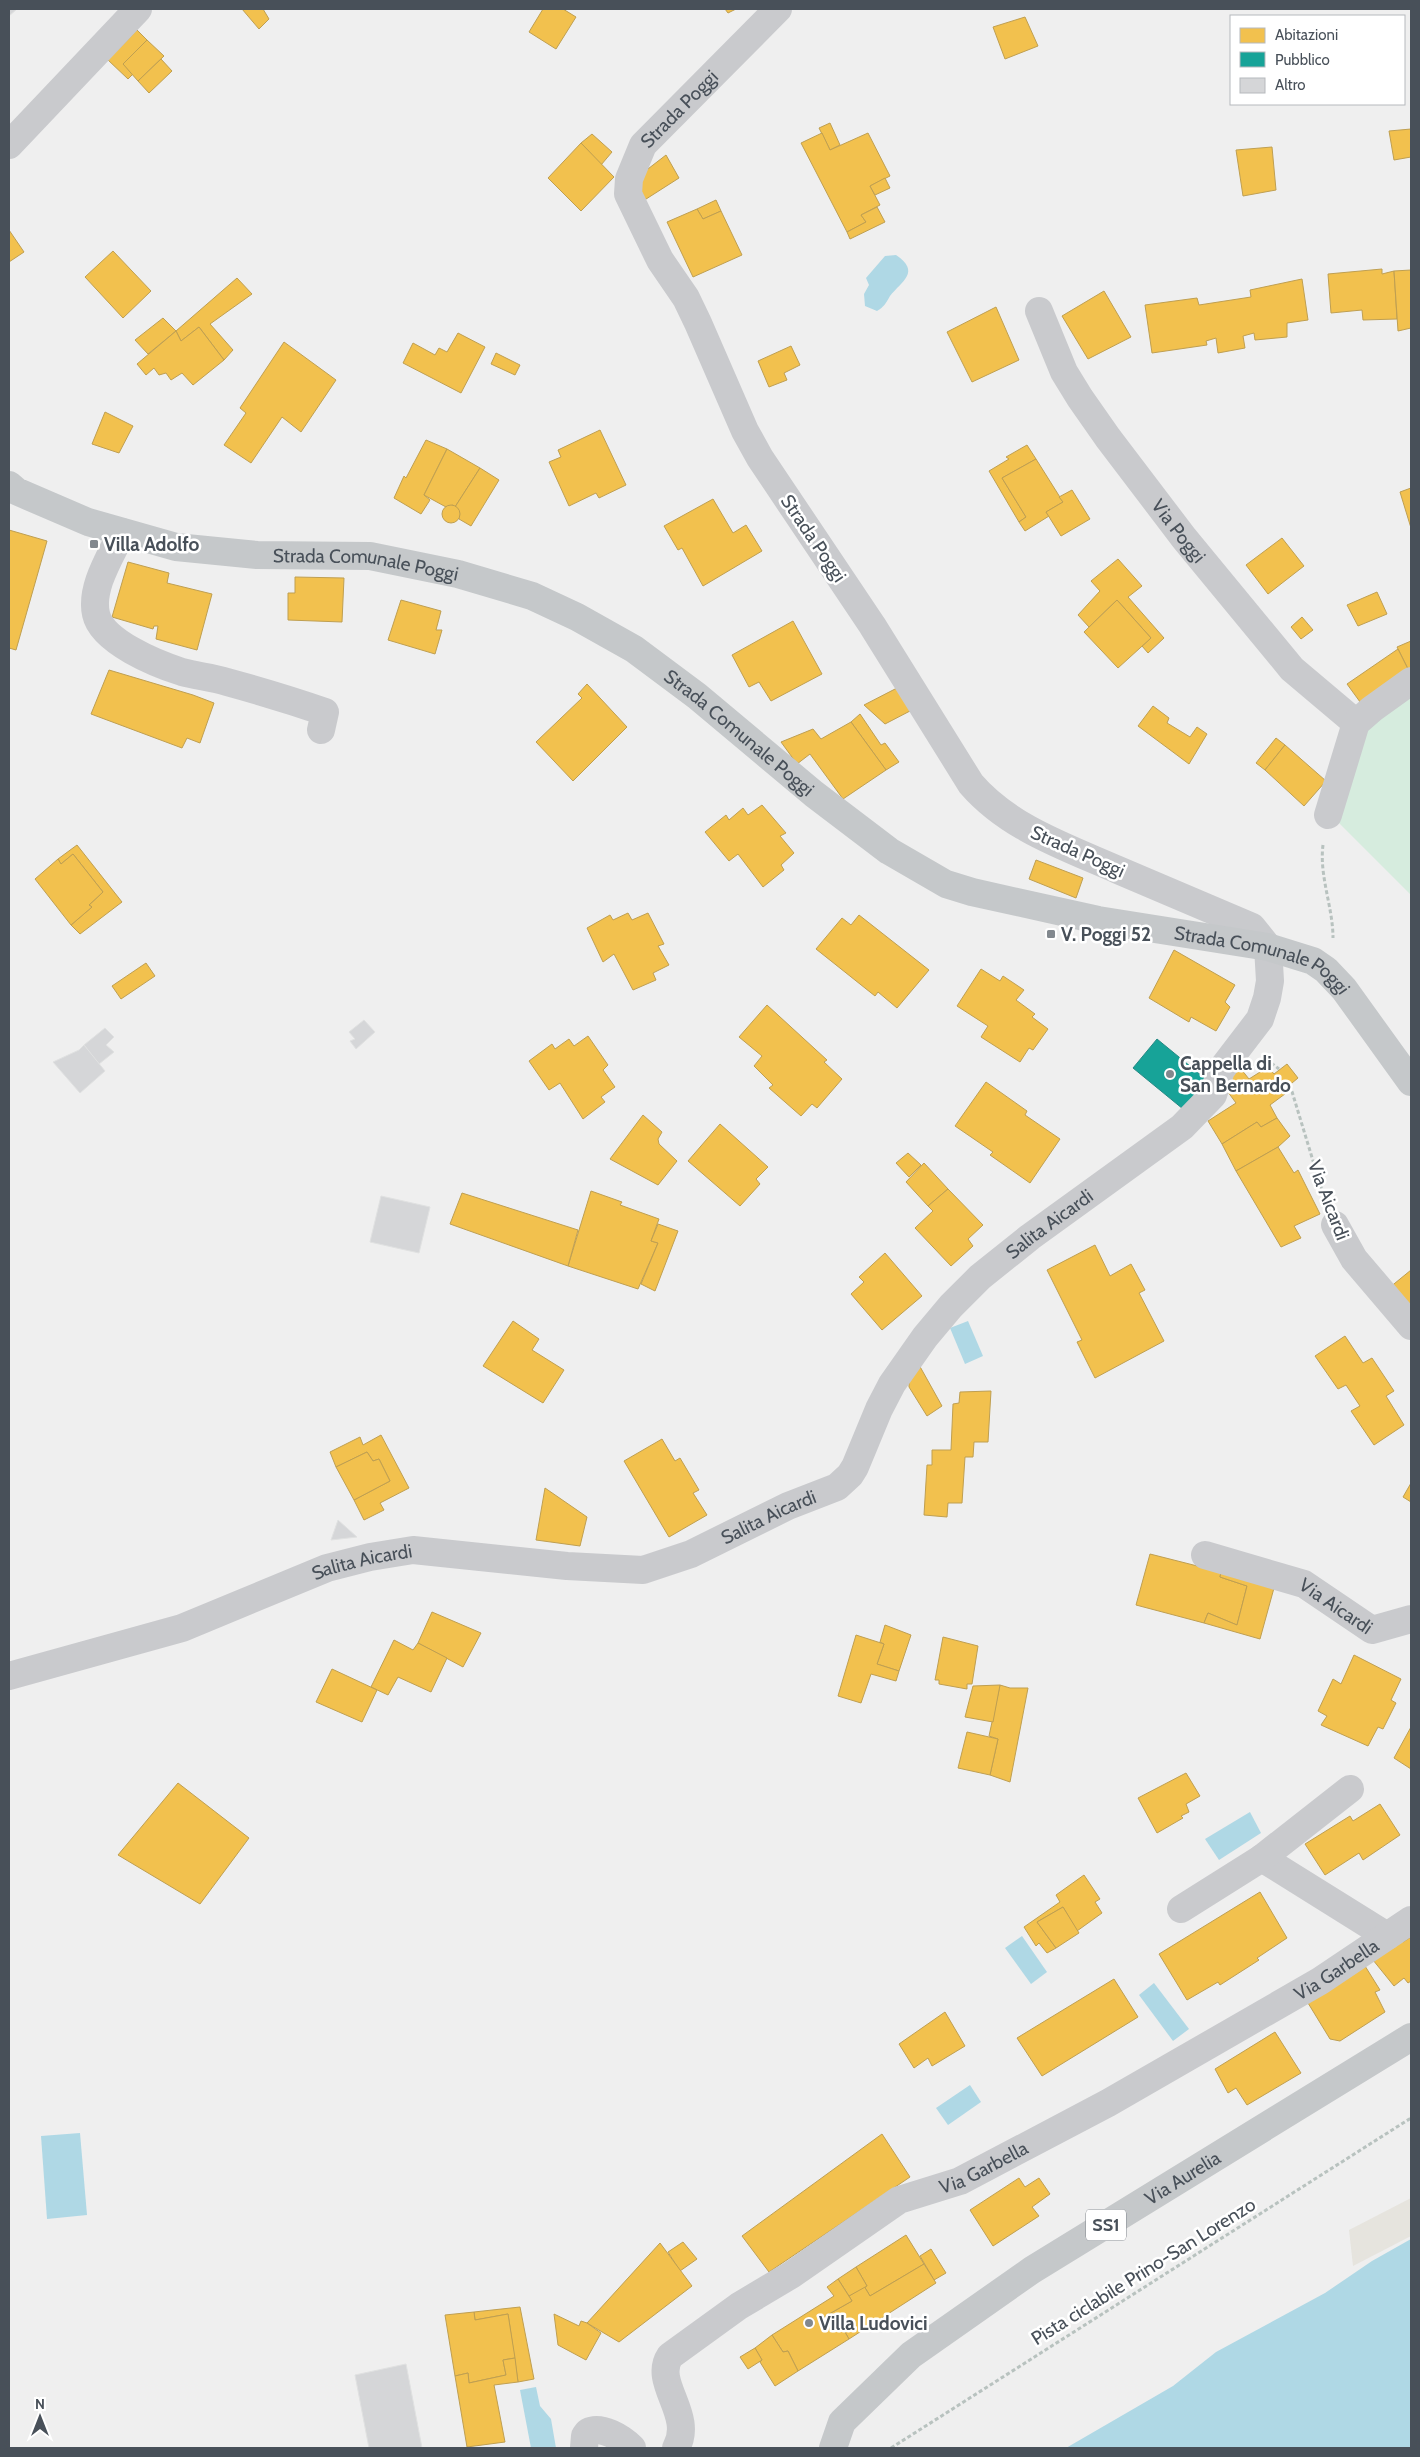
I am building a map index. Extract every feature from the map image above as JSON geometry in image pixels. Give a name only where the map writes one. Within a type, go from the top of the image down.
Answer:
[{"type":"main road","name":"Strada Comunale Poggi","points":[[9,485],[16,491],[88,522],[176,547],[215,552],[370,556],[458,574],[532,596],[577,617],[634,650],[696,696],[814,794],[888,851],[946,884],[972,892],[1098,920],[1268,947],[1298,955],[1326,970],[1362,1011],[1411,1082]]},
{"type":"main road","name":"Via Aurelia","points":[[833,2448],[842,2422],[911,2355],[1032,2270],[1411,2037]]},
{"type":"street","points":[[9,144],[138,9]]},
{"type":"street","name":"Strada Poggi","points":[[778,9],[643,145],[629,179],[628,194],[632,203],[660,260],[686,298],[745,431],[760,458],[872,625],[971,784],[986,801],[1018,824],[1042,837],[1252,927],[1268,947]]},
{"type":"street","name":"Via Poggi","points":[[1039,311],[1064,372],[1080,398],[1184,538],[1292,669],[1356,724]]},
{"type":"street","points":[[122,532],[103,571],[97,592],[96,616],[102,628],[129,649],[182,672],[219,680],[325,712],[321,730]]},
{"type":"street","points":[[1328,815],[1356,724],[1372,709],[1411,681]]},
{"type":"street","name":"Salita Aicardi","points":[[9,1676],[182,1628],[327,1568],[370,1557],[412,1550],[584,1567],[643,1570],[691,1554],[788,1506],[837,1487],[850,1475],[855,1467],[875,1418],[892,1384],[925,1337],[951,1306],[980,1277],[1030,1237],[1182,1127],[1213,1095],[1221,1070],[1260,1019],[1270,981],[1268,947]]},
{"type":"street","name":"Via Aicardi","points":[[1335,1225],[1354,1259],[1411,1326]]},
{"type":"street","name":"Via Aicardi","points":[[1205,1555],[1304,1584],[1372,1630],[1411,1619]]},
{"type":"street","points":[[1181,1909],[1262,1858],[1350,1789]]},
{"type":"street","name":"Via Garbella","points":[[1262,1858],[1387,1936]]},
{"type":"street","name":"Via Garbella","points":[[676,2448],[680,2434],[680,2416],[665,2372],[666,2363],[678,2350],[899,2200],[960,2181],[1108,2103],[1320,1982],[1411,1920]]},
{"type":"street","points":[[584,2448],[585,2436],[588,2432],[599,2429],[618,2438],[632,2448]]},
{"type":"path","points":[[1328,815],[1323,849],[1326,892],[1333,916],[1333,941]]},
{"type":"path","name":"Via Aicardi","points":[[1290,1085],[1304,1125],[1318,1181],[1335,1225]]},
{"type":"path","name":"Pista ciclabile Prino-San Lorenzo","points":[[891,2448],[1411,2118]]},
{"type":"green space","points":[[1411,688],[1411,895],[1338,822],[1365,725]]},
{"type":"sand","points":[[1411,2198],[1411,2236],[1353,2266],[1349,2230]]},
{"type":"water","points":[[896,255],[907,266],[907,276],[904,281],[890,296],[885,305],[877,311],[865,306],[864,294],[869,285],[866,278],[885,256]]},
{"type":"water","points":[[968,1321],[983,1356],[965,1364],[950,1328]]},
{"type":"water","points":[[1250,1812],[1261,1833],[1219,1860],[1205,1839]]},
{"type":"water","points":[[1022,1936],[1047,1972],[1031,1984],[1005,1948]]},
{"type":"water","points":[[1154,1983],[1189,2029],[1173,2041],[1139,1995]]},
{"type":"water","points":[[970,2085],[981,2102],[948,2125],[936,2108]]},
{"type":"water","points":[[80,2133],[87,2215],[47,2219],[41,2136]]},
{"type":"water","points":[[1411,2239],[1411,2448],[1066,2448],[1173,2386],[1216,2352],[1325,2293],[1372,2261]]},
{"type":"water","points":[[536,2387],[540,2406],[551,2419],[556,2448],[531,2448],[520,2390]]},
{"type":"building: Abitazioni","points":[[242,9],[263,9],[269,19],[259,29]]},
{"type":"building: Abitazioni","points":[[543,9],[563,9],[576,17],[556,49],[529,32]]},
{"type":"building: Abitazioni","points":[[725,9],[736,9],[728,13]]},
{"type":"building: Abitazioni","points":[[1025,17],[1038,46],[1005,59],[993,27]]},
{"type":"building: Abitazioni","points":[[137,30],[147,40],[123,64],[133,74],[128,79],[108,60]]},
{"type":"building: Abitazioni","points":[[147,40],[164,56],[138,81],[123,64]]},
{"type":"building: Abitazioni","points":[[161,59],[172,71],[149,93],[138,81]]},
{"type":"building: Abitazioni","points":[[830,123],[840,145],[830,150],[819,128]]},
{"type":"building: Abitazioni","points":[[1411,129],[1411,157],[1394,160],[1389,131]]},
{"type":"building: Abitazioni","points":[[822,133],[830,150],[868,133],[890,176],[870,186],[880,205],[861,215],[866,222],[847,232],[801,143]]},
{"type":"building: Abitazioni","points":[[592,134],[612,152],[601,165],[581,143]]},
{"type":"building: Abitazioni","points":[[581,143],[614,177],[581,211],[548,178]]},
{"type":"building: Abitazioni","points":[[1272,147],[1276,190],[1243,196],[1236,150]]},
{"type":"building: Abitazioni","points":[[666,155],[679,178],[643,201],[637,188],[644,172]]},
{"type":"building: Abitazioni","points":[[885,178],[890,188],[875,195],[870,186]]},
{"type":"building: Abitazioni","points":[[716,200],[721,211],[703,219],[697,209]]},
{"type":"building: Abitazioni","points":[[877,207],[885,222],[850,239],[847,232],[866,222],[861,215]]},
{"type":"building: Abitazioni","points":[[697,209],[703,219],[721,211],[742,255],[693,277],[667,222]]},
{"type":"building: Abitazioni","points":[[9,230],[24,252],[9,262]]},
{"type":"building: Abitazioni","points":[[113,251],[151,291],[123,318],[85,277]]},
{"type":"building: Abitazioni","points":[[1382,269],[1382,274],[1394,271],[1397,319],[1363,320],[1362,310],[1331,313],[1328,274]]},
{"type":"building: Abitazioni","points":[[1411,270],[1411,328],[1398,331],[1394,271]]},
{"type":"building: Abitazioni","points":[[237,278],[252,294],[210,324],[233,350],[224,360],[199,327],[181,341],[176,331]]},
{"type":"building: Abitazioni","points":[[1302,279],[1308,320],[1287,323],[1287,337],[1255,340],[1254,333],[1243,336],[1245,348],[1218,353],[1216,338],[1206,341],[1207,345],[1152,353],[1145,305],[1197,298],[1199,305],[1251,297],[1250,290]]},
{"type":"building: Abitazioni","points":[[1104,291],[1131,337],[1088,359],[1062,316]]},
{"type":"building: Abitazioni","points":[[996,307],[1019,360],[972,382],[947,332]]},
{"type":"building: Abitazioni","points":[[163,318],[176,331],[148,354],[135,340]]},
{"type":"building: Abitazioni","points":[[199,327],[224,360],[193,385],[182,373],[171,380],[166,373],[159,375],[154,368],[146,375],[137,364],[176,331],[181,341]]},
{"type":"building: Abitazioni","points":[[458,333],[485,347],[461,393],[403,363],[413,343],[435,355],[439,348],[447,352]]},
{"type":"building: Abitazioni","points":[[284,342],[336,380],[301,432],[282,417],[251,463],[224,445],[246,413],[240,408]]},
{"type":"building: Abitazioni","points":[[791,346],[800,365],[784,373],[787,380],[769,387],[758,361]]},
{"type":"building: Abitazioni","points":[[496,353],[520,365],[515,375],[491,364]]},
{"type":"building: Abitazioni","points":[[105,412],[133,426],[119,453],[92,444]]},
{"type":"building: Abitazioni","points":[[600,430],[626,485],[599,498],[596,493],[569,506],[549,462],[561,457],[558,450]]},
{"type":"building: Abitazioni","points":[[426,440],[447,449],[424,495],[430,500],[421,514],[394,498],[404,476],[406,478]]},
{"type":"building: Abitazioni","points":[[1027,445],[1036,459],[1002,478],[1026,517],[1019,522],[989,471],[1009,459],[1006,457]]},
{"type":"building: Abitazioni","points":[[447,449],[480,468],[455,507],[453,505],[446,507],[424,495]]},
{"type":"building: Abitazioni","points":[[1036,459],[1063,502],[1046,512],[1049,516],[1025,531],[1019,522],[1026,517],[1002,478]]},
{"type":"building: Abitazioni","points":[[480,468],[499,480],[471,526],[459,519],[459,512],[455,507]]},
{"type":"building: Abitazioni","points":[[1411,488],[1411,528],[1400,492]]},
{"type":"building: Abitazioni","points":[[1072,490],[1090,519],[1061,536],[1046,512],[1063,502],[1059,497]]},
{"type":"building: Abitazioni","points":[[713,499],[733,533],[746,525],[762,551],[703,586],[682,548],[678,550],[664,526]]},
{"type":"building: Abitazioni","points":[[451,505],[457,508],[460,514],[457,520],[451,523],[445,520],[442,514],[445,508]]},
{"type":"building: Abitazioni","points":[[9,530],[47,541],[16,650],[9,648]]},
{"type":"building: Abitazioni","points":[[1282,538],[1304,566],[1268,594],[1246,565]]},
{"type":"building: Abitazioni","points":[[1118,559],[1142,586],[1128,597],[1164,638],[1148,653],[1142,646],[1151,638],[1117,600],[1089,627],[1078,615],[1100,591],[1091,581]]},
{"type":"building: Abitazioni","points":[[128,562],[169,573],[167,583],[212,594],[197,650],[156,639],[158,626],[154,626],[153,629],[112,617]]},
{"type":"building: Abitazioni","points":[[295,577],[344,578],[342,622],[288,620],[288,593],[295,593]]},
{"type":"building: Abitazioni","points":[[1377,592],[1387,614],[1358,626],[1347,605]]},
{"type":"building: Abitazioni","points":[[401,600],[441,611],[436,630],[442,630],[435,654],[388,640]]},
{"type":"building: Abitazioni","points":[[1117,600],[1151,638],[1118,668],[1084,632]]},
{"type":"building: Abitazioni","points":[[1302,617],[1313,630],[1301,639],[1291,627]]},
{"type":"building: Abitazioni","points":[[793,621],[822,674],[771,701],[759,682],[749,687],[732,655]]},
{"type":"building: Abitazioni","points":[[1411,641],[1411,668],[1408,669],[1397,647]]},
{"type":"building: Abitazioni","points":[[1398,649],[1408,669],[1363,706],[1347,684]]},
{"type":"building: Abitazioni","points":[[109,670],[214,703],[200,743],[187,738],[182,748],[91,714]]},
{"type":"building: Abitazioni","points":[[587,684],[627,727],[573,781],[536,742],[582,698],[578,694]]},
{"type":"building: Abitazioni","points":[[897,688],[910,711],[885,724],[864,705]]},
{"type":"building: Abitazioni","points":[[1153,706],[1169,718],[1167,723],[1190,737],[1197,727],[1207,734],[1189,764],[1138,726]]},
{"type":"building: Abitazioni","points":[[860,714],[881,745],[885,743],[899,762],[886,770],[851,722]]},
{"type":"building: Abitazioni","points":[[851,722],[886,770],[843,799],[810,754],[797,764],[781,742],[813,729],[821,739]]},
{"type":"building: Abitazioni","points":[[1276,738],[1285,745],[1265,770],[1256,763]]},
{"type":"building: Abitazioni","points":[[1285,745],[1326,781],[1304,806],[1265,770]]},
{"type":"building: Abitazioni","points":[[762,805],[786,833],[780,836],[794,853],[781,865],[784,870],[763,887],[738,854],[729,861],[705,832],[726,815],[729,820],[743,808],[748,815]]},
{"type":"building: Abitazioni","points":[[77,845],[122,902],[80,934],[71,925],[92,907],[89,905],[103,892],[73,854],[61,864],[58,859]]},
{"type":"building: Abitazioni","points":[[73,854],[103,892],[89,905],[92,907],[71,925],[35,879],[58,859],[61,864]]},
{"type":"building: Abitazioni","points":[[1036,860],[1083,878],[1076,898],[1029,879]]},
{"type":"building: Abitazioni","points":[[628,913],[632,920],[648,913],[664,944],[658,946],[669,965],[653,973],[656,980],[633,990],[614,954],[603,962],[587,928],[610,915],[613,920]]},
{"type":"building: Abitazioni","points":[[859,915],[929,970],[897,1008],[878,992],[875,996],[816,949],[842,918],[851,925]]},
{"type":"building: Abitazioni","points":[[1174,950],[1235,985],[1225,1002],[1230,1007],[1216,1031],[1191,1017],[1189,1022],[1149,998]]},
{"type":"building: Abitazioni","points":[[146,963],[155,976],[121,999],[112,986]]},
{"type":"building: Abitazioni","points":[[981,969],[1000,981],[1003,976],[1024,990],[1016,1000],[1035,1014],[1032,1017],[1048,1029],[1033,1050],[1029,1048],[1020,1062],[981,1037],[988,1026],[957,1006]]},
{"type":"building: Abitazioni","points":[[767,1005],[827,1060],[824,1062],[842,1079],[817,1108],[812,1104],[801,1116],[769,1088],[773,1085],[754,1066],[762,1056],[739,1037]]},
{"type":"building: Abitazioni","points":[[588,1036],[608,1065],[603,1070],[615,1087],[601,1097],[605,1102],[583,1119],[560,1083],[549,1090],[529,1061],[552,1044],[555,1049],[569,1039],[574,1046]]},
{"type":"building: Abitazioni","points":[[1287,1064],[1298,1078],[1286,1088],[1289,1091],[1270,1105],[1277,1118],[1261,1127],[1257,1122],[1222,1144],[1208,1121],[1236,1103],[1222,1084],[1241,1069],[1249,1079],[1268,1067],[1274,1074]]},
{"type":"building: Abitazioni","points":[[986,1082],[1027,1111],[1025,1115],[1060,1139],[1030,1183],[990,1155],[993,1152],[955,1126]]},
{"type":"building: Abitazioni","points":[[643,1115],[662,1132],[658,1139],[659,1144],[677,1161],[658,1185],[610,1159]]},
{"type":"building: Abitazioni","points":[[1277,1118],[1290,1136],[1278,1147],[1236,1171],[1222,1144],[1257,1122],[1261,1127]]},
{"type":"building: Abitazioni","points":[[720,1124],[768,1167],[756,1179],[760,1184],[740,1206],[688,1161]]},
{"type":"building: Abitazioni","points":[[1278,1147],[1294,1173],[1298,1170],[1320,1214],[1294,1226],[1301,1238],[1281,1247],[1236,1171]]},
{"type":"building: Abitazioni","points":[[908,1153],[921,1165],[909,1177],[896,1163]]},
{"type":"building: Abitazioni","points":[[924,1163],[948,1189],[928,1206],[906,1182]]},
{"type":"building: Abitazioni","points":[[948,1189],[983,1225],[968,1239],[973,1246],[951,1266],[915,1228],[933,1211],[928,1206]]},
{"type":"building: Abitazioni","points":[[591,1191],[622,1202],[620,1205],[659,1219],[651,1241],[658,1243],[638,1289],[568,1266]]},
{"type":"building: Abitazioni","points":[[462,1193],[578,1230],[568,1266],[450,1224]]},
{"type":"building: Abitazioni","points":[[658,1224],[678,1231],[655,1291],[641,1284],[658,1243],[651,1241]]},
{"type":"building: Abitazioni","points":[[1095,1245],[1110,1276],[1131,1264],[1145,1290],[1139,1293],[1164,1341],[1095,1378],[1077,1342],[1082,1340],[1047,1270]]},
{"type":"building: Abitazioni","points":[[885,1253],[922,1296],[882,1330],[851,1294],[864,1282],[859,1277]]},
{"type":"building: Abitazioni","points":[[1411,1270],[1411,1315],[1389,1288]]},
{"type":"building: Abitazioni","points":[[513,1321],[539,1339],[532,1350],[564,1370],[543,1403],[483,1366]]},
{"type":"building: Abitazioni","points":[[1345,1336],[1363,1363],[1372,1358],[1394,1391],[1386,1396],[1404,1425],[1374,1445],[1351,1411],[1360,1406],[1346,1385],[1338,1389],[1315,1356]]},
{"type":"building: Abitazioni","points":[[918,1363],[942,1406],[927,1416],[909,1387],[909,1375]]},
{"type":"building: Abitazioni","points":[[991,1391],[988,1442],[974,1442],[973,1457],[965,1457],[962,1503],[948,1503],[947,1517],[924,1515],[927,1465],[932,1465],[932,1450],[951,1450],[953,1404],[959,1403],[960,1392]]},
{"type":"building: Abitazioni","points":[[381,1435],[409,1488],[380,1503],[384,1510],[364,1520],[354,1500],[390,1481],[379,1459],[373,1461],[367,1452],[336,1467],[330,1452],[360,1437],[363,1445]]},
{"type":"building: Abitazioni","points":[[662,1439],[675,1461],[680,1458],[699,1490],[693,1493],[707,1515],[669,1537],[624,1461]]},
{"type":"building: Abitazioni","points":[[367,1452],[373,1461],[379,1459],[390,1481],[354,1500],[336,1467]]},
{"type":"building: Abitazioni","points":[[1411,1483],[1411,1502],[1403,1497]]},
{"type":"building: Abitazioni","points":[[545,1488],[587,1517],[580,1546],[536,1540]]},
{"type":"building: Abitazioni","points":[[1150,1554],[1221,1572],[1220,1577],[1247,1586],[1237,1625],[1208,1613],[1204,1623],[1136,1605]]},
{"type":"building: Abitazioni","points":[[1221,1572],[1274,1588],[1260,1639],[1204,1623],[1208,1613],[1237,1625],[1247,1586],[1220,1577]]},
{"type":"building: Abitazioni","points":[[432,1612],[481,1633],[463,1667],[418,1643]]},
{"type":"building: Abitazioni","points":[[885,1625],[911,1635],[899,1671],[877,1664],[884,1644],[880,1642]]},
{"type":"building: Abitazioni","points":[[856,1635],[884,1644],[877,1664],[899,1671],[896,1681],[871,1674],[861,1703],[838,1696]]},
{"type":"building: Abitazioni","points":[[943,1637],[978,1646],[972,1684],[967,1684],[967,1689],[939,1684],[939,1680],[935,1680]]},
{"type":"building: Abitazioni","points":[[394,1640],[413,1650],[418,1643],[447,1658],[431,1692],[398,1677],[388,1695],[371,1687]]},
{"type":"building: Abitazioni","points":[[1354,1655],[1401,1679],[1391,1700],[1396,1703],[1383,1729],[1378,1727],[1368,1746],[1321,1725],[1327,1716],[1318,1711],[1333,1679],[1341,1684]]},
{"type":"building: Abitazioni","points":[[332,1669],[377,1690],[362,1722],[316,1702]]},
{"type":"building: Abitazioni","points":[[1000,1685],[1010,1688],[1028,1688],[1010,1782],[990,1775],[998,1739],[989,1736]]},
{"type":"building: Abitazioni","points":[[1000,1685],[993,1722],[965,1717],[973,1686]]},
{"type":"building: Abitazioni","points":[[1411,1727],[1411,1769],[1394,1758]]},
{"type":"building: Abitazioni","points":[[967,1732],[998,1739],[990,1775],[958,1768]]},
{"type":"building: Abitazioni","points":[[1186,1773],[1200,1796],[1186,1804],[1189,1812],[1181,1816],[1183,1818],[1157,1833],[1138,1798]]},
{"type":"building: Abitazioni","points":[[178,1783],[249,1838],[200,1904],[118,1855]]},
{"type":"building: Abitazioni","points":[[1380,1804],[1400,1835],[1363,1860],[1359,1853],[1325,1875],[1305,1844],[1350,1816],[1353,1821]]},
{"type":"building: Abitazioni","points":[[1084,1875],[1100,1899],[1095,1902],[1102,1913],[1077,1931],[1063,1907],[1037,1922],[1056,1948],[1047,1953],[1039,1943],[1036,1946],[1024,1927],[1060,1902],[1056,1895]]},
{"type":"building: Abitazioni","points":[[1260,1892],[1287,1938],[1257,1958],[1259,1960],[1220,1985],[1218,1982],[1187,2000],[1159,1954]]},
{"type":"building: Abitazioni","points":[[1063,1907],[1079,1933],[1056,1948],[1037,1922]]},
{"type":"building: Abitazioni","points":[[1411,1937],[1411,1981],[1408,1983],[1404,1978],[1394,1986],[1373,1960],[1400,1939],[1403,1942]]},
{"type":"building: Abitazioni","points":[[1365,1966],[1380,1990],[1375,1992],[1385,2012],[1340,2041],[1330,2039],[1308,2003]]},
{"type":"building: Abitazioni","points":[[1114,1979],[1138,2017],[1042,2076],[1017,2038]]},
{"type":"building: Abitazioni","points":[[945,2012],[965,2046],[932,2066],[928,2058],[914,2068],[899,2044]]},
{"type":"building: Abitazioni","points":[[1275,2032],[1301,2073],[1247,2105],[1236,2088],[1228,2093],[1215,2069]]},
{"type":"building: Abitazioni","points":[[882,2134],[910,2177],[769,2272],[742,2236]]},
{"type":"building: Abitazioni","points":[[1019,2178],[1025,2187],[1039,2178],[1050,2194],[1032,2207],[1039,2216],[993,2246],[970,2210]]},
{"type":"building: Abitazioni","points":[[906,2235],[924,2264],[870,2296],[864,2286],[867,2286],[856,2267]]},
{"type":"building: Abitazioni","points":[[683,2242],[697,2259],[680,2271],[668,2252]]},
{"type":"building: Abitazioni","points":[[660,2243],[692,2286],[619,2342],[587,2323]]},
{"type":"building: Abitazioni","points":[[931,2249],[946,2273],[934,2280],[920,2256]]},
{"type":"building: Abitazioni","points":[[924,2264],[936,2283],[849,2339],[842,2327],[831,2332],[822,2318],[852,2301],[849,2296],[864,2286],[870,2296]]},
{"type":"building: Abitazioni","points":[[856,2267],[867,2286],[849,2296],[838,2279]]},
{"type":"building: Abitazioni","name":"Villa Ludovici","points":[[838,2279],[852,2301],[822,2318],[831,2332],[842,2327],[849,2339],[798,2371],[788,2351],[783,2352],[772,2335],[834,2296],[827,2287]]},
{"type":"building: Abitazioni","points":[[520,2307],[534,2379],[518,2382],[508,2314],[475,2320],[474,2312]]},
{"type":"building: Abitazioni","points":[[474,2312],[475,2320],[508,2314],[515,2358],[503,2360],[506,2375],[469,2383],[468,2373],[455,2376],[445,2315]]},
{"type":"building: Abitazioni","points":[[554,2314],[579,2326],[581,2321],[587,2323],[601,2333],[586,2360],[558,2345]]},
{"type":"building: Abitazioni","points":[[772,2335],[783,2352],[788,2351],[798,2371],[775,2386],[760,2362],[762,2360],[755,2348]]},
{"type":"building: Abitazioni","points":[[755,2348],[762,2360],[748,2369],[740,2357]]},
{"type":"building: Abitazioni","points":[[515,2358],[518,2382],[494,2385],[505,2442],[467,2447],[455,2376],[468,2373],[469,2383],[506,2375],[503,2360]]},
{"type":"building: Pubblico","name":"Cappella di San Bernardo","points":[[1157,1039],[1207,1080],[1183,1109],[1133,1068]]},
{"type":"building: Altro","points":[[9,9],[17,9],[9,16]]},
{"type":"building: Altro","points":[[364,1020],[375,1032],[356,1049],[350,1041],[355,1039],[349,1032]]},
{"type":"building: Altro","points":[[105,1028],[114,1037],[106,1045],[114,1052],[99,1064],[84,1045]]},
{"type":"building: Altro","points":[[84,1045],[105,1071],[80,1093],[53,1062],[79,1050]]},
{"type":"building: Altro","points":[[381,1196],[430,1207],[419,1253],[370,1242]]},
{"type":"building: Altro","points":[[338,1520],[357,1537],[331,1540]]},
{"type":"building: Altro","points":[[406,2364],[422,2448],[369,2448],[355,2375]]},
{"type":"place","name":"Villa Adolfo","points":[[94,544]]},
{"type":"place","name":"V. Poggi 52","points":[[1051,934]]},
{"type":"place","name":"Cappella di San Bernardo","points":[[1170,1074]]},
{"type":"place","name":"Villa Ludovici","points":[[809,2323]]}]
